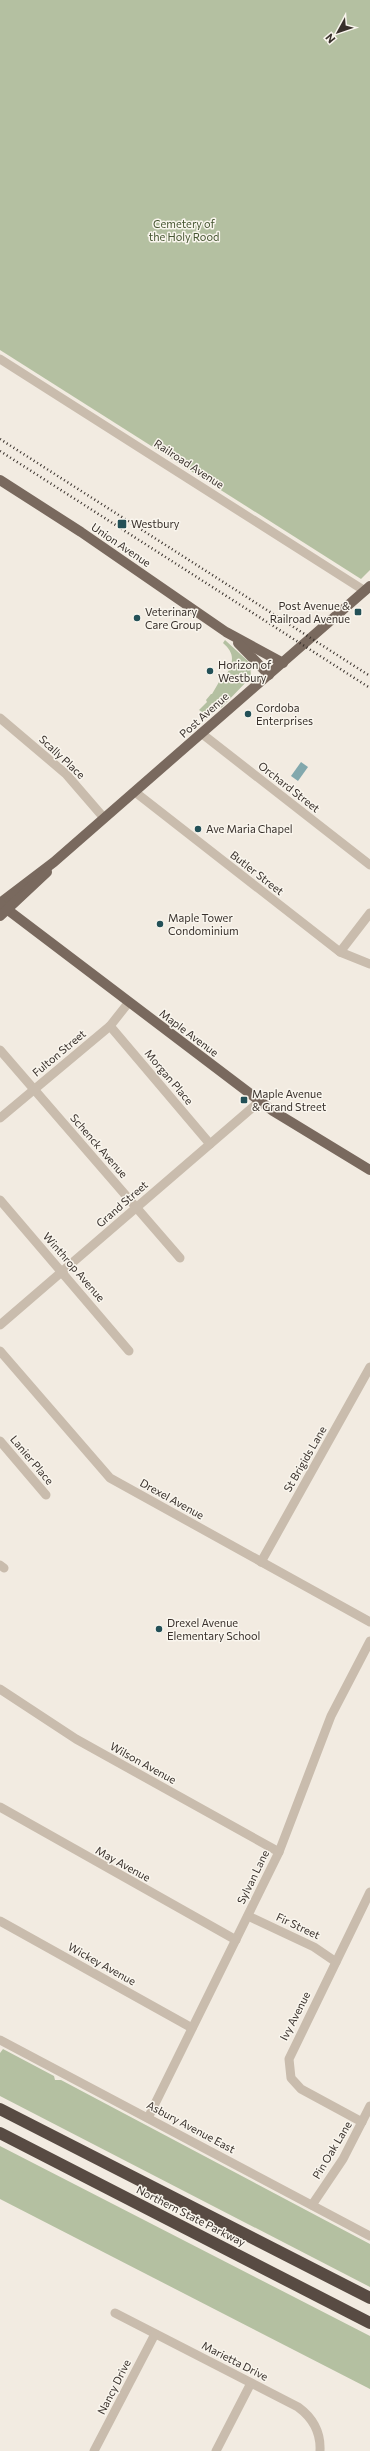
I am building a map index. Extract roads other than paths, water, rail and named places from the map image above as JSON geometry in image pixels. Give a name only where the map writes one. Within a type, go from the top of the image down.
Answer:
[{"type":"highway","name":"Northern State Parkway","points":[[0,2109],[370,2298]]},
{"type":"highway","name":"Northern State Parkway","points":[[0,2133],[370,2323]]},
{"type":"main road","name":"Union Avenue","points":[[0,480],[81,532],[226,632],[283,663]]},
{"type":"main road","name":"Post Avenue","points":[[2,908],[44,876],[54,862],[368,588]]},
{"type":"main road","name":"Union Avenue","points":[[226,632],[269,675]]},
{"type":"main road","name":"Maple Avenue","points":[[2,908],[260,1101],[370,1170]]},
{"type":"street","name":"Railroad Avenue","points":[[0,358],[368,588]]},
{"type":"street","name":"Scally Place","points":[[0,718],[66,774],[104,818]]},
{"type":"street","name":"Orchard Street","points":[[201,733],[367,862]]},
{"type":"street","name":"Butler Street","points":[[135,792],[340,952],[370,964]]},
{"type":"street","points":[[340,952],[370,913]]},
{"type":"street","name":"Fulton Street","points":[[0,1118],[110,1026],[129,1002]]},
{"type":"street","name":"Morgan Place","points":[[110,1026],[210,1144]]},
{"type":"street","name":"Schenck Avenue","points":[[0,1050],[180,1258]]},
{"type":"street","name":"Grand Street","points":[[0,1325],[260,1101]]},
{"type":"street","name":"Winthrop Avenue","points":[[0,1200],[129,1351]]},
{"type":"street","name":"Drexel Avenue","points":[[0,1351],[110,1478],[370,1622]]},
{"type":"street","name":"St Brigids Lane","points":[[261,1562],[370,1367]]},
{"type":"street","name":"Lanier Place","points":[[0,1441],[46,1495]]},
{"type":"street","name":"Sylvan Lane","points":[[148,2118],[279,1852],[331,1716],[370,1641]]},
{"type":"street","name":"Wilson Avenue","points":[[0,1689],[76,1739],[279,1852]]},
{"type":"street","name":"May Avenue","points":[[0,1807],[236,1940]]},
{"type":"street","name":"Ivy Avenue","points":[[362,2122],[301,2089],[291,2078],[289,2072],[289,2059],[292,2049],[370,1892]]},
{"type":"street","name":"Fir Street","points":[[248,1916],[314,1947],[336,1962]]},
{"type":"street","name":"Wickey Avenue","points":[[0,1921],[192,2028]]},
{"type":"street","name":"Asbury Avenue East","points":[[0,2040],[370,2236]]},
{"type":"street","name":"Pin Oak Lane","points":[[312,2205],[343,2159],[370,2106]]},
{"type":"street","name":"Marietta Drive","points":[[114,2313],[251,2383],[306,2413],[317,2429],[320,2451]]},
{"type":"street","name":"Nancy Drive","points":[[94,2451],[155,2334]]},
{"type":"street","points":[[216,2451],[251,2383]]},
{"type":"water","points":[[301,762],[308,767],[298,781],[291,776]]},
{"type":"railway","points":[[0,439],[370,676]]},
{"type":"railway","points":[[0,451],[370,688]]},
{"type":"place","name":"Westbury","points":[[122,524]]},
{"type":"place","name":"Post Avenue & Railroad Avenue","points":[[358,612]]},
{"type":"place","name":"Veterinary Care Group","points":[[137,618]]},
{"type":"place","name":"Horizon of Westbury","points":[[210,671]]},
{"type":"place","name":"Cordoba Enterprises","points":[[248,714]]},
{"type":"place","name":"Ave Maria Chapel","points":[[198,829]]},
{"type":"place","name":"Maple Tower Condominium","points":[[160,924]]},
{"type":"place","name":"Maple Avenue & Grand Street","points":[[244,1100]]},
{"type":"place","name":"Drexel Avenue Elementary School","points":[[159,1629]]},
{"type":"park label","name":"Cemetery of the Holy Rood","points":[[184,230]]}]
